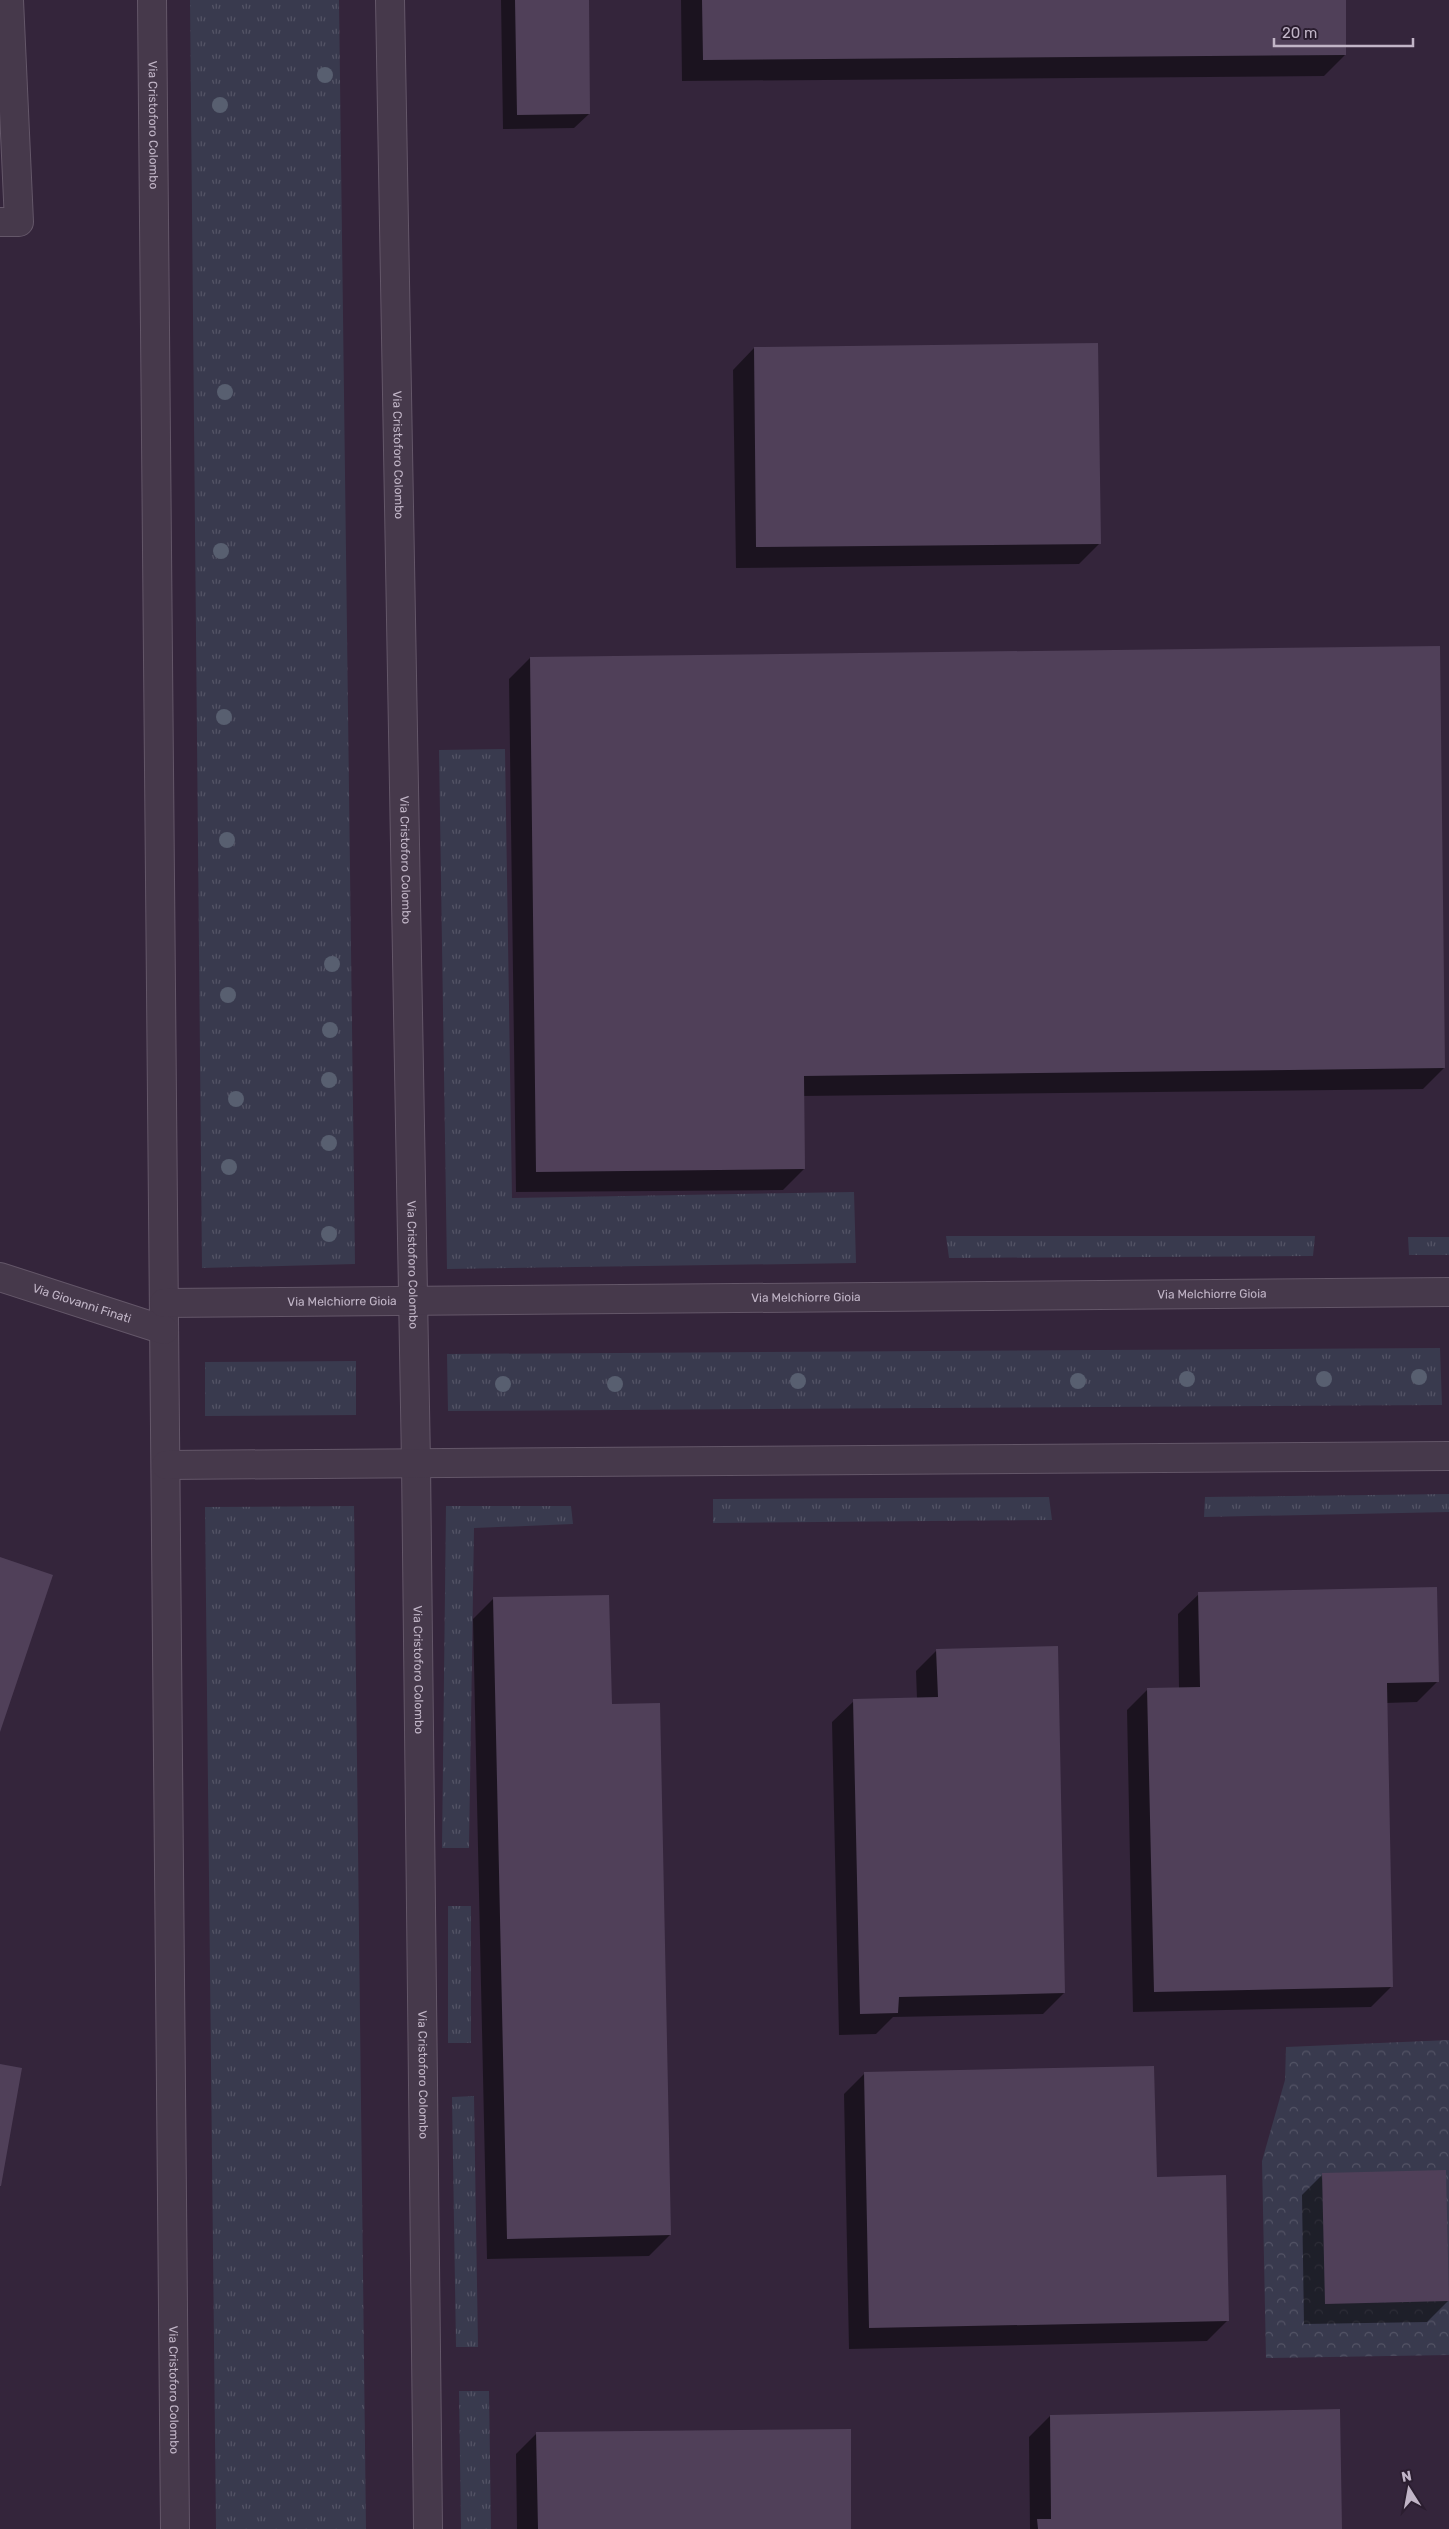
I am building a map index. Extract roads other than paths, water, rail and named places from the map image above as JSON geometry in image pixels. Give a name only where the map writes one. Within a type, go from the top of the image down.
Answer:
[{"type":"street","points":[[0,222],[19,222],[10,0]]},
{"type":"street","name":"Via Cristoforo Colombo","points":[[152,0],[175,2529]]},
{"type":"street","name":"Via Cristoforo Colombo","points":[[390,0],[414,1301],[428,2529]]},
{"type":"street","name":"Via Giovanni Finati","points":[[0,1277],[164,1316]]},
{"type":"street","name":"Via Melchiorre Gioia","points":[[164,1316],[414,1301],[1449,1292]]},
{"type":"street","points":[[166,1465],[1449,1456]]}]
